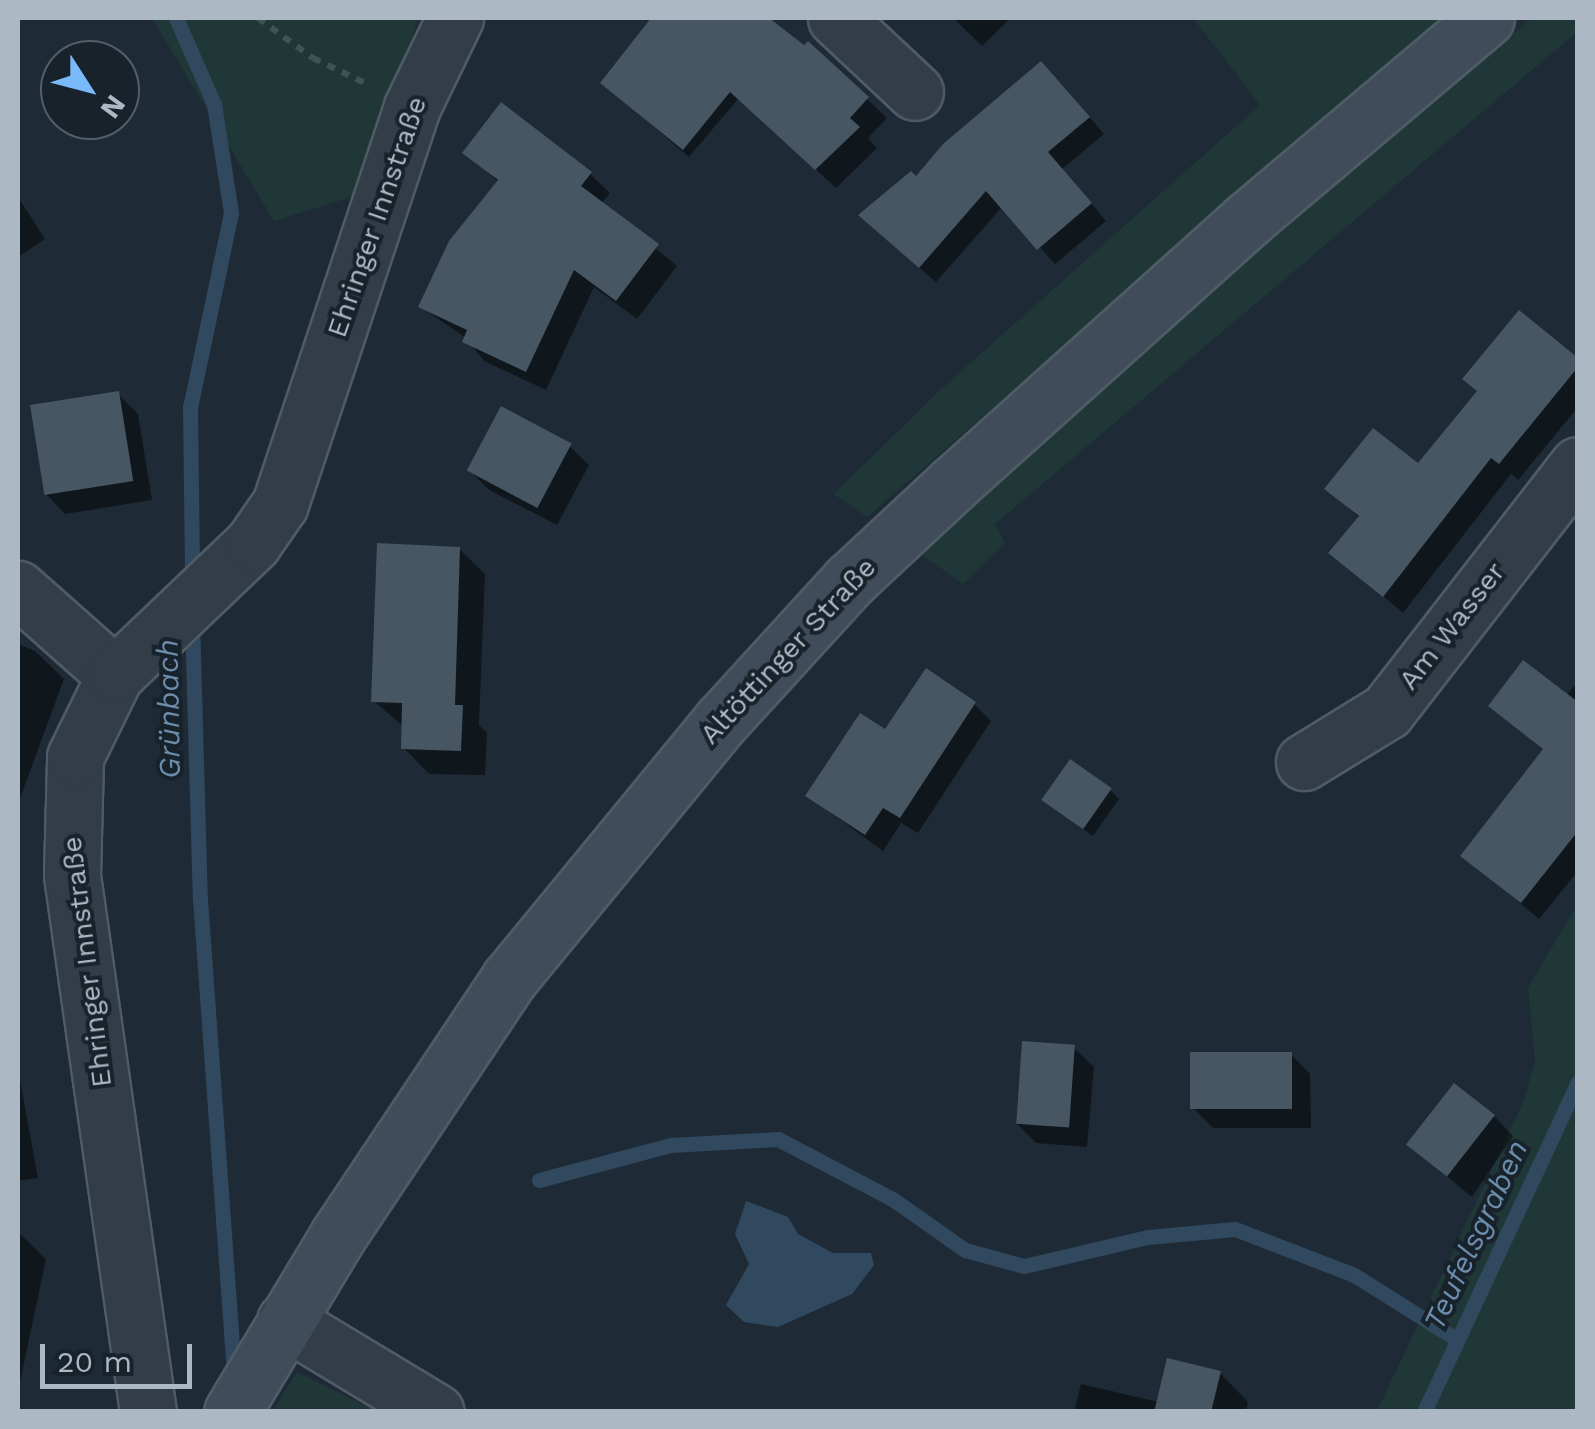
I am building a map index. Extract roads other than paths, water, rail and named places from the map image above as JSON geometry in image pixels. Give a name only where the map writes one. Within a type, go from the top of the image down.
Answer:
[{"type":"main road","name":"Altöttinger Straße","points":[[232,1412],[276,1337],[509,979],[620,837],[850,580],[1247,220],[1486,18]]},
{"type":"street","name":"Ehringer Innstraße","points":[[148,1412],[71,859],[76,757],[115,675],[159,627],[237,558],[271,519],[290,483],[412,107],[455,18]]},
{"type":"street","points":[[836,18],[915,92]]},
{"type":"street","name":"Am Wasser","points":[[1304,762],[1388,711],[1578,464]]},
{"type":"street","points":[[18,589],[115,675]]},
{"type":"street","points":[[276,1337],[436,1412]]},
{"type":"water","points":[[746,1201],[788,1217],[798,1234],[833,1253],[871,1253],[874,1265],[852,1294],[778,1327],[744,1322],[726,1305],[749,1264],[735,1234]]},
{"type":"waterway","name":"Grünbach","points":[[176,18],[214,104],[231,213],[190,407],[192,580]]},
{"type":"waterway","name":"Grünbach","points":[[192,618],[200,899],[234,1379]]},
{"type":"waterway","name":"Teufelsgraben","points":[[1424,1412],[1578,1082]]},
{"type":"waterway","points":[[539,1180],[671,1145],[778,1139],[894,1200],[965,1250],[1024,1266],[1148,1237],[1235,1229],[1354,1275],[1456,1339]]}]
